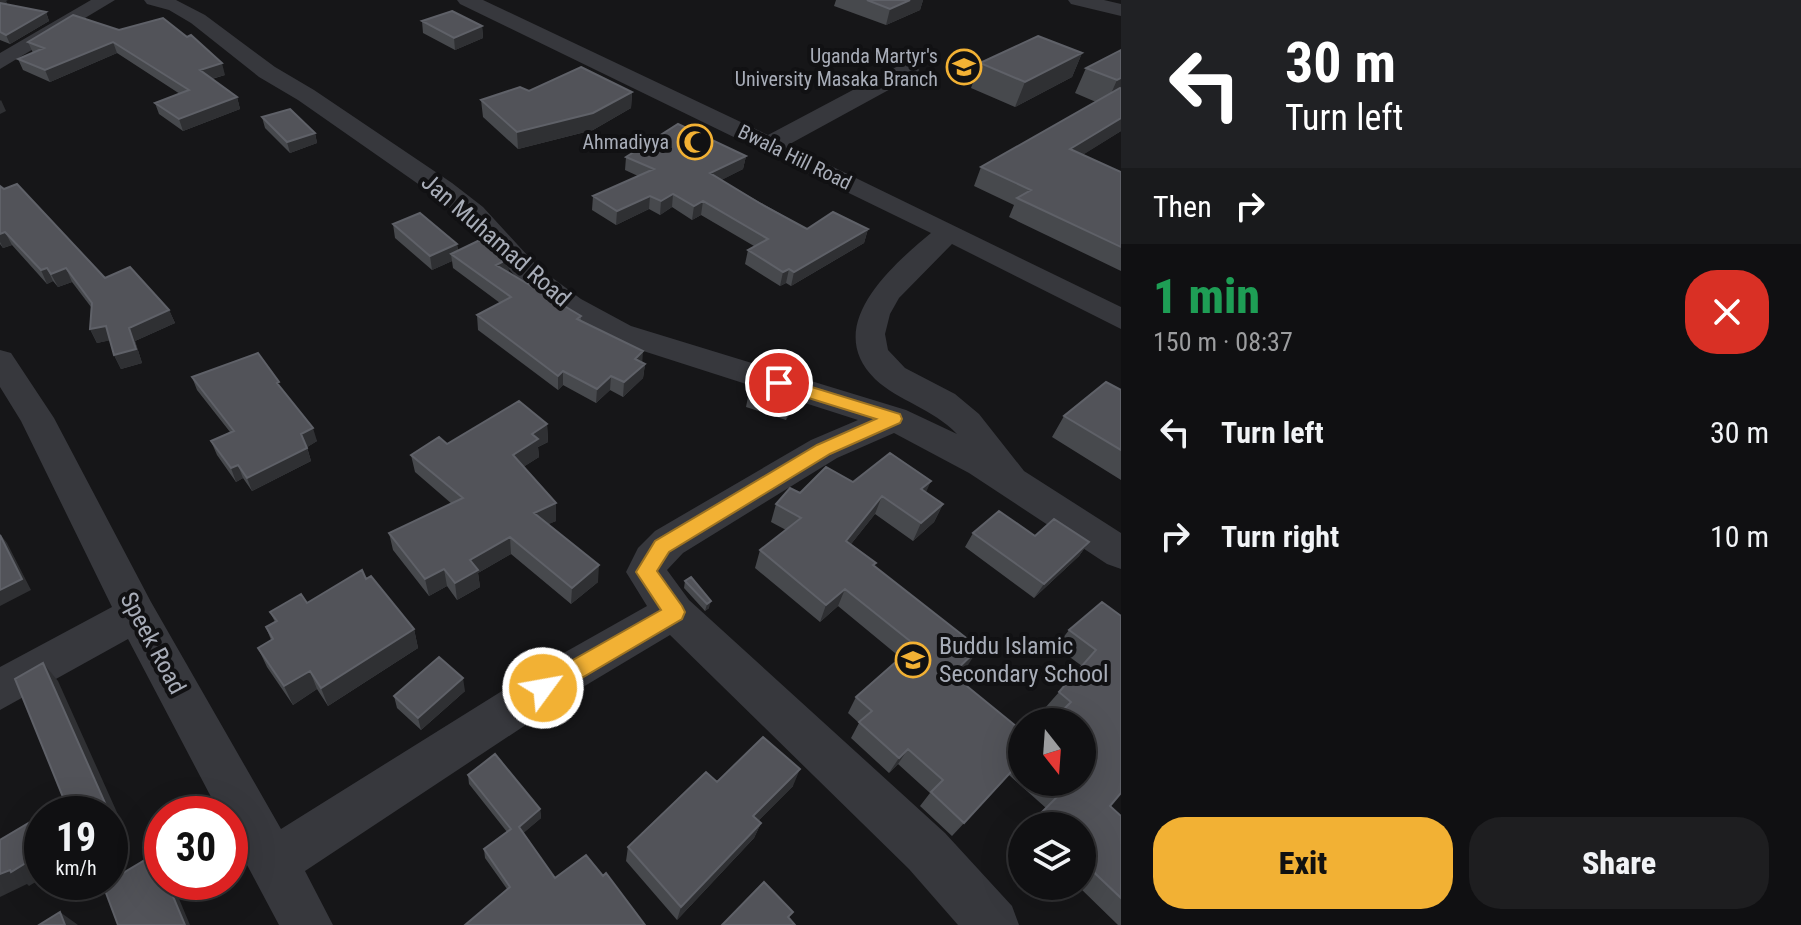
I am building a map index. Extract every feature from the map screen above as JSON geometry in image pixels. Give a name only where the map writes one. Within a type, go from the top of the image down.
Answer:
[{"type":"street","points":[[0,62],[105,0]]},
{"type":"street","name":"Jan Muhamad Road","points":[[154,0],[176,6],[198,19],[267,72],[306,95],[443,189],[473,213],[529,274],[570,306],[620,333],[894,419],[931,435],[1014,482],[1121,553]]},
{"type":"street","name":"Bwala Hill Road","points":[[467,0],[950,232],[1121,319]]},
{"type":"street","points":[[1078,0],[1121,10]]},
{"type":"street","points":[[769,145],[908,70]]},
{"type":"street","points":[[950,232],[906,268],[878,306],[871,334],[874,352],[888,371],[948,406],[978,433],[1014,482]]},
{"type":"street","name":"Speek Road","points":[[0,361],[37,418],[136,614],[307,925]]},
{"type":"street","points":[[894,419],[824,449],[662,547],[646,572],[674,612],[927,851],[993,925]]},
{"type":"street","points":[[272,864],[568,673],[674,612]]},
{"type":"street","points":[[0,690],[136,614]]},
{"type":"building","points":[[867,0],[910,0],[890,9]]},
{"type":"building","points":[[0,3],[46,12],[6,35],[0,32]]},
{"type":"building","points":[[452,11],[482,26],[454,38],[422,21]]},
{"type":"building","points":[[73,15],[119,30],[163,18],[187,37],[191,35],[222,63],[200,70],[237,97],[179,119],[155,103],[189,90],[113,42],[45,70],[18,59],[44,48],[28,42]]},
{"type":"building","points":[[1038,36],[1082,53],[1025,82],[980,63]]},
{"type":"building","points":[[1121,50],[1121,78],[1117,80],[1086,68]]},
{"type":"building","points":[[581,67],[632,92],[593,113],[517,132],[481,100],[520,87],[529,91]]},
{"type":"building","points":[[1120,88],[1121,118],[1070,149],[1121,172],[1121,247],[1017,198],[1031,190],[981,167]]},
{"type":"building","points":[[290,109],[315,133],[287,142],[262,117]]},
{"type":"building","points":[[678,124],[746,156],[710,173],[761,204],[807,229],[833,212],[868,229],[794,272],[789,269],[783,272],[748,250],[768,239],[703,201],[694,206],[673,194],[661,201],[650,196],[617,211],[593,196],[654,169],[626,157]]},
{"type":"building","points":[[17,184],[105,278],[130,267],[169,310],[129,328],[136,349],[114,355],[106,326],[90,329],[92,303],[66,268],[51,274],[47,268],[41,270],[5,232],[0,234],[0,186],[4,189]]},
{"type":"building","points":[[420,213],[457,244],[430,256],[393,224]]},
{"type":"building","points":[[482,239],[508,259],[496,265],[581,316],[577,319],[643,351],[635,359],[645,364],[624,382],[611,376],[597,389],[563,371],[558,376],[477,315],[511,297],[451,254]]},
{"type":"building","points":[[258,353],[277,383],[313,428],[301,434],[307,448],[247,478],[238,465],[231,468],[211,441],[234,431],[192,377]]},
{"type":"building","points":[[758,375],[799,388],[790,406],[749,392]]},
{"type":"building","points":[[1106,382],[1121,390],[1121,450],[1064,416]]},
{"type":"building","points":[[519,401],[547,424],[532,434],[538,439],[513,455],[556,503],[534,513],[599,565],[572,588],[510,537],[470,560],[478,570],[455,583],[444,569],[425,579],[389,533],[463,498],[411,455],[439,437],[447,444]]},
{"type":"building","points":[[890,453],[931,481],[921,489],[943,504],[921,523],[882,496],[846,541],[979,648],[952,674],[1008,720],[1008,775],[964,823],[931,792],[943,780],[908,749],[899,758],[859,722],[872,711],[856,697],[915,645],[845,589],[826,605],[760,550],[801,518],[776,504],[790,488],[800,493],[826,467],[853,482]]},
{"type":"building","points":[[999,511],[1035,536],[1054,519],[1089,542],[1044,584],[973,533]]},
{"type":"building","points":[[0,535],[22,579],[0,590]]},
{"type":"building","points":[[362,570],[366,579],[371,576],[414,629],[321,688],[310,671],[284,686],[258,648],[273,639],[266,627],[277,621],[270,612],[301,594],[307,603]]},
{"type":"building","points":[[691,577],[711,601],[707,604],[685,581]]},
{"type":"building","points":[[1102,602],[1121,616],[1121,793],[1110,806],[1121,816],[1121,898],[1096,874],[1096,812],[1042,812],[1058,796],[1096,796],[1096,708],[1065,708],[1071,702],[1059,692],[1096,650],[1069,630]]},
{"type":"building","points":[[439,657],[463,678],[418,718],[394,696]]},
{"type":"building","points":[[43,663],[102,796],[63,796],[15,679]]},
{"type":"building","points":[[763,737],[800,769],[753,816],[761,823],[681,907],[628,847],[706,772],[717,782]]},
{"type":"building","points":[[495,754],[540,809],[519,827],[555,878],[586,855],[603,876],[606,873],[645,925],[465,925],[510,887],[484,849],[511,829],[468,775]]},
{"type":"building","points":[[24,826],[24,864],[0,874],[0,840]]},
{"type":"building","points":[[144,861],[144,900],[175,900],[185,925],[118,925],[109,900],[128,900],[128,870]]},
{"type":"building","points":[[764,882],[793,912],[788,917],[795,925],[722,925]]},
{"type":"building","points":[[60,912],[65,925],[39,925]]},
{"type":"place","name":"Uganda Martyr's University Masaka Branch","points":[[964,67]]},
{"type":"place","name":"Ahmadiyya","points":[[695,142]]},
{"type":"place","name":"Buddu Islamic Secondary School","points":[[913,660]]},
{"type":"route","points":[[543,688],[674,612],[646,572],[662,547],[824,449],[894,419],[779,383]]}]
